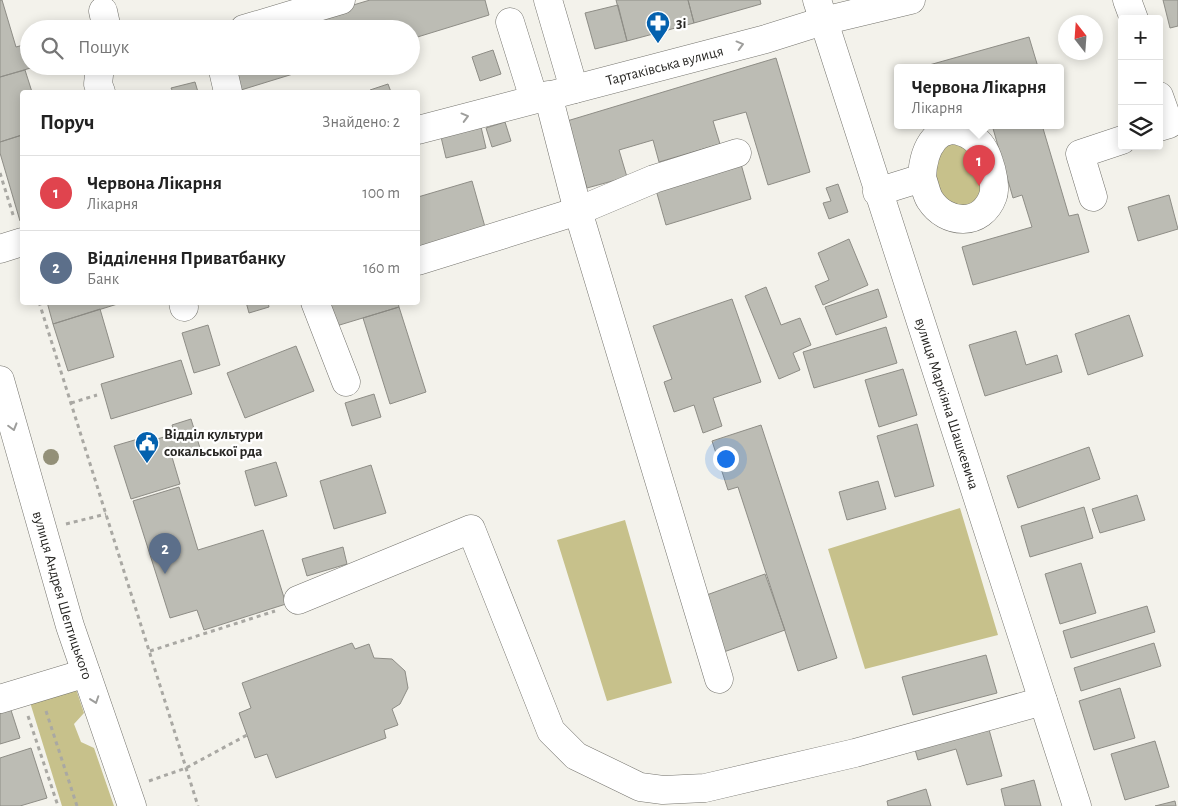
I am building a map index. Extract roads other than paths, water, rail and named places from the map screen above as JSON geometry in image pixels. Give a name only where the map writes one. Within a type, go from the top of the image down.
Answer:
[{"type":"street","points":[[274,20],[341,0]]},
{"type":"street","points":[[548,0],[574,89]]},
{"type":"street","name":"Тартаківська вулиця","points":[[420,129],[766,39],[820,10],[910,0]]},
{"type":"street","points":[[1127,0],[1133,15]]},
{"type":"street","name":"вулиця Маркіяна Шашкевича","points":[[820,10],[877,192],[1077,806]]},
{"type":"street","points":[[510,22],[541,97],[578,211],[720,678]]},
{"type":"street","points":[[99,75],[98,84],[100,90]]},
{"type":"street","points":[[224,75],[228,90]]},
{"type":"street","points":[[1163,108],[1168,124],[1163,126]]},
{"type":"street","points":[[1093,197],[1080,154],[1118,141]]},
{"type":"street","points":[[420,260],[578,211],[654,179],[737,154]]},
{"type":"street","points":[[877,192],[922,178]]},
{"type":"street","points":[[0,249],[18,231]]},
{"type":"street","points":[[316,305],[346,382]]},
{"type":"street","name":"вулиця Андрея Шептицького","points":[[0,380],[70,626],[86,673],[139,798]]},
{"type":"street","points":[[298,600],[471,529],[552,731],[576,756],[633,797],[663,790],[705,788],[855,753],[1043,701]]},
{"type":"street","points":[[19,693],[86,673]]},
{"type":"place","name":"3і","points":[[658,44]]},
{"type":"place","name":"Червона Лікарня","points":[[979,186]]},
{"type":"place","name":"Відділ культури сокальської рда","points":[[147,464]]},
{"type":"place","name":"Відділення Приватбанку","points":[[165,574]]}]
